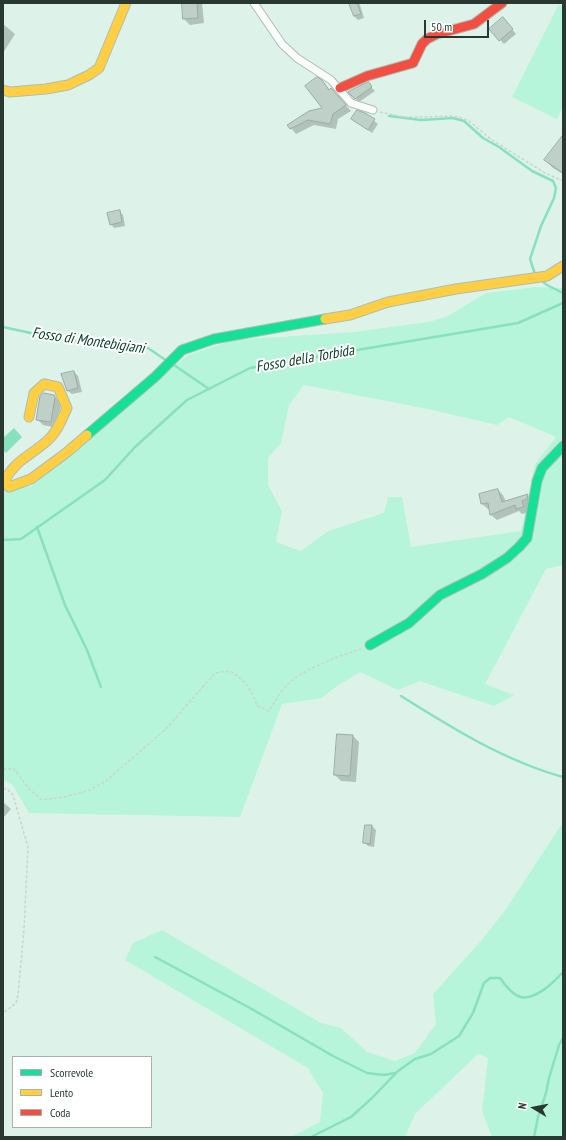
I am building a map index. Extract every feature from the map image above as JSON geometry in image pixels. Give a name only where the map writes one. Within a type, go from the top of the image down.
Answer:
[{"type":"street","points":[[3,90],[10,92],[61,88],[91,75],[99,68],[126,3]]},
{"type":"street","points":[[254,3],[282,44],[297,58],[332,80],[351,103],[373,110]]},
{"type":"street","points":[[340,88],[367,76],[413,63],[420,48],[427,39],[432,36],[461,29],[474,24],[502,3]]},
{"type":"street","points":[[29,417],[34,393],[44,384],[58,387],[67,408],[59,427],[47,440],[27,454],[10,470],[5,480],[9,487],[31,479],[66,453],[155,377],[182,350],[214,340],[350,315],[388,302],[456,289],[547,276],[563,266]]},
{"type":"street","points":[[370,645],[409,623],[440,596],[482,574],[507,558],[519,547],[526,538],[537,481],[542,468],[563,446]]},
{"type":"path","points":[[373,110],[404,117],[459,117],[469,121],[492,140],[556,179],[563,181]]},
{"type":"path","points":[[3,768],[14,769],[30,790],[42,800],[64,797],[90,790],[106,781],[162,733],[215,673],[230,671],[240,677],[252,692],[257,706],[269,711],[288,683],[302,673],[370,645]]},
{"type":"path","points":[[3,788],[8,790],[12,796],[28,847],[24,930],[18,994],[16,1003],[3,1013]]},
{"type":"shaded area","points":[[559,4],[563,6],[563,107],[557,119],[512,97]]},
{"type":"shaded area","points":[[535,287],[563,288],[563,565],[546,569],[485,684],[514,695],[494,706],[420,681],[398,690],[360,672],[337,686],[322,698],[282,704],[240,817],[29,813],[12,784],[3,780],[3,489],[32,486],[166,372],[189,355],[233,340],[354,332],[428,322],[446,317],[486,293]],"holes":[[[304,385],[428,409],[497,425],[509,417],[556,437],[535,464],[521,531],[411,547],[402,497],[388,497],[384,513],[328,531],[301,551],[276,542],[282,511],[268,485],[268,458],[281,443],[289,405]]]},
{"type":"shaded area","points":[[14,428],[22,437],[6,453],[3,450],[3,438]]},
{"type":"shaded area","points":[[563,822],[563,1137],[492,1137],[482,1111],[488,1058],[478,1054],[415,1114],[405,1137],[291,1137],[320,1122],[323,1093],[308,1068],[125,960],[133,943],[162,930],[321,1023],[341,1028],[367,1052],[395,1061],[415,1053],[436,1024],[433,994],[481,941],[506,909]]},
{"type":"building","points":[[182,3],[197,3],[198,18],[183,19]]},
{"type":"building","points":[[349,3],[357,3],[361,14],[354,16]]},
{"type":"building","points":[[503,17],[513,29],[499,41],[489,29]]},
{"type":"building","points":[[317,77],[322,80],[329,90],[331,88],[346,105],[333,114],[330,124],[308,120],[290,129],[287,125],[309,111],[322,108],[305,86]]},
{"type":"building","points":[[369,82],[372,87],[355,99],[348,92]]},
{"type":"building","points":[[357,110],[375,119],[368,130],[351,119]]},
{"type":"building","points":[[563,135],[563,173],[544,160]]},
{"type":"building","points":[[120,210],[122,222],[110,225],[107,213]]},
{"type":"building","points":[[74,371],[78,388],[67,391],[61,374]]},
{"type":"building","points":[[44,393],[54,395],[55,397],[51,422],[36,420],[40,396]]},
{"type":"building","points":[[498,489],[502,502],[528,494],[527,499],[522,501],[524,507],[516,509],[515,505],[490,515],[488,503],[481,504],[479,494]]},
{"type":"building","points":[[337,734],[353,735],[350,776],[334,775]]},
{"type":"building","points":[[365,825],[372,825],[370,844],[363,843]]},
{"type":"waterway","points":[[389,116],[421,120],[453,118],[464,121],[483,138],[499,147],[532,171],[553,181],[556,188],[554,198],[541,226],[530,259],[535,274]]},
{"type":"waterway","points":[[542,281],[563,293]]},
{"type":"waterway","name":"Fosso della Torbida","points":[[3,540],[21,539],[105,480],[135,447],[187,400],[250,368],[518,323],[563,303]]},
{"type":"waterway","name":"Fosso di Montebigiani","points":[[3,327],[63,340],[148,348],[167,361]]},
{"type":"waterway","name":"Fosso di Montebigiani","points":[[171,363],[209,389]]},
{"type":"waterway","points":[[37,527],[65,605],[87,650],[101,687]]},
{"type":"waterway","points":[[401,696],[459,731],[500,753],[520,762],[563,777]]},
{"type":"waterway","points":[[155,957],[250,1008],[333,1056],[367,1073],[384,1075],[395,1073]]},
{"type":"waterway","points":[[311,1137],[351,1117],[398,1071],[415,1059],[431,1054],[459,1036],[473,1013],[484,983],[490,978],[500,978],[513,993],[518,996],[530,997],[543,990],[563,972]]},
{"type":"waterway","points":[[534,1137],[549,1078],[559,1045],[563,1038]]},
{"type":"traffic: fast","points":[[87,435],[155,377],[182,350],[214,339],[325,319]]},
{"type":"traffic: fast","points":[[370,645],[409,623],[440,595],[482,574],[507,558],[519,547],[527,538],[537,481],[542,468],[563,446]]},
{"type":"traffic: slow","points":[[3,90],[10,92],[46,89],[68,85],[89,75],[99,68],[126,3]]},
{"type":"traffic: slow","points":[[325,319],[350,315],[388,302],[456,289],[547,276],[563,266]]},
{"type":"traffic: slow","points":[[29,417],[34,393],[44,384],[58,387],[67,408],[61,421],[48,440],[19,462],[9,473],[5,480],[9,487],[31,479],[87,435]]},
{"type":"traffic: jam","points":[[340,88],[367,76],[413,63],[422,44],[427,39],[437,34],[474,24],[502,3]]}]
